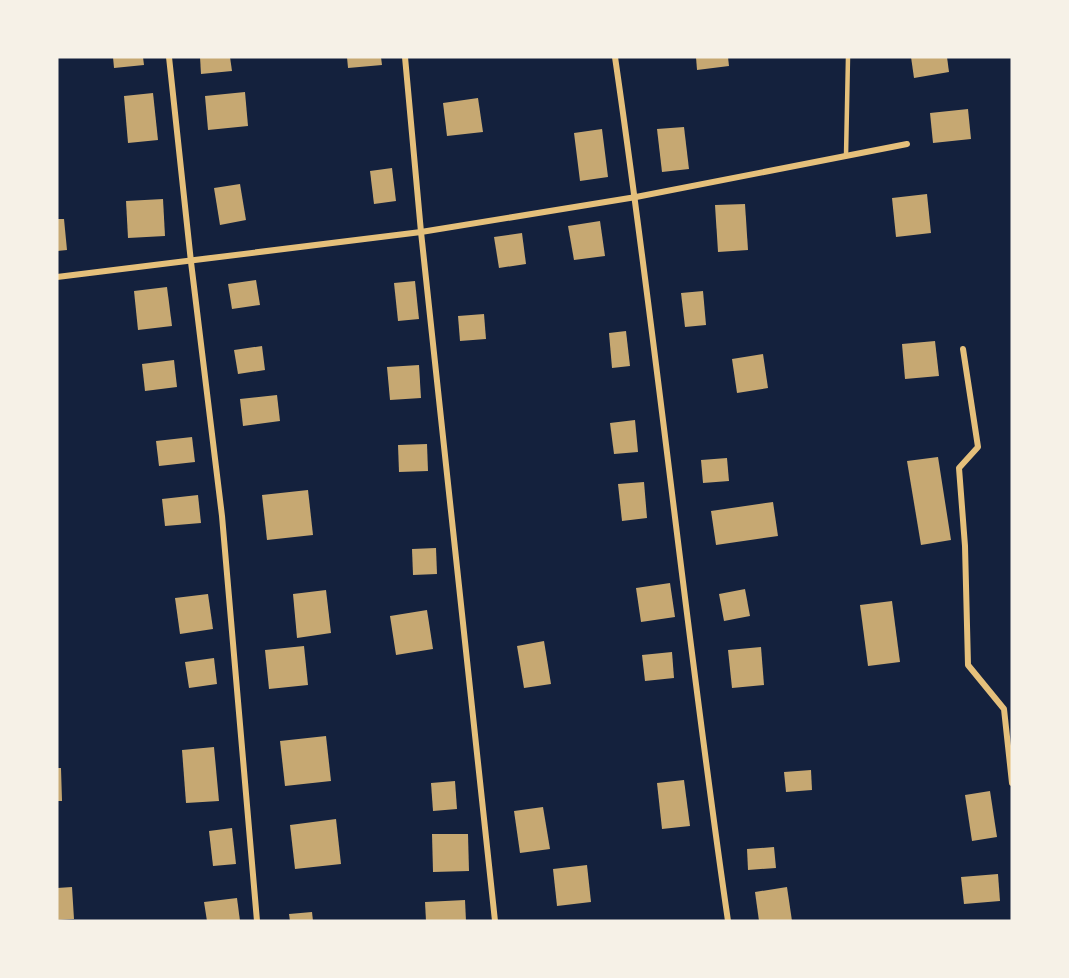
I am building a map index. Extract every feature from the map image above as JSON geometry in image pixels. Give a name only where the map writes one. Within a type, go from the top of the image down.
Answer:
[{"type":"street","points":[[169,57],[222,516],[257,921]]},
{"type":"street","points":[[405,57],[495,921]]},
{"type":"street","points":[[615,57],[636,197],[711,802],[728,921]]},
{"type":"street","points":[[57,277],[422,232],[636,197],[907,144]]},
{"type":"street","points":[[963,349],[978,447],[959,468],[968,665],[1004,710],[1012,783]]},
{"type":"lane","points":[[846,156],[848,57]]},
{"type":"building","points":[[113,57],[143,57],[144,65],[114,68]]},
{"type":"building","points":[[200,57],[230,57],[232,71],[201,74]]},
{"type":"building","points":[[347,57],[381,57],[382,65],[348,68]]},
{"type":"building","points":[[696,57],[728,57],[729,66],[697,70]]},
{"type":"building","points":[[911,57],[947,57],[949,72],[914,78]]},
{"type":"building","points":[[245,92],[248,126],[208,130],[205,96]]},
{"type":"building","points":[[153,93],[158,140],[128,143],[124,96]]},
{"type":"building","points":[[478,98],[483,132],[447,136],[443,103]]},
{"type":"building","points":[[968,109],[971,139],[933,143],[930,113]]},
{"type":"building","points":[[684,127],[689,169],[662,172],[657,129]]},
{"type":"building","points":[[602,129],[608,177],[580,181],[574,133]]},
{"type":"building","points":[[392,168],[396,201],[374,204],[370,171]]},
{"type":"building","points":[[240,184],[246,220],[220,225],[214,188]]},
{"type":"building","points":[[927,194],[931,233],[896,237],[892,198]]},
{"type":"building","points":[[163,199],[165,236],[128,238],[126,201]]},
{"type":"building","points":[[745,204],[748,250],[718,252],[715,205]]},
{"type":"building","points":[[57,219],[64,219],[67,250],[57,251]]},
{"type":"building","points":[[600,221],[605,256],[574,260],[568,226]]},
{"type":"building","points":[[522,233],[526,264],[499,268],[494,237]]},
{"type":"building","points":[[256,280],[260,305],[232,309],[228,284]]},
{"type":"building","points":[[415,281],[419,319],[398,321],[394,283]]},
{"type":"building","points":[[167,287],[172,326],[138,330],[134,291]]},
{"type":"building","points":[[703,291],[706,325],[685,327],[681,293]]},
{"type":"building","points":[[484,314],[486,339],[460,341],[458,316]]},
{"type":"building","points":[[626,331],[630,366],[612,368],[609,333]]},
{"type":"building","points":[[935,341],[939,376],[905,379],[902,344]]},
{"type":"building","points":[[262,346],[265,370],[238,374],[234,350]]},
{"type":"building","points":[[763,354],[768,388],[737,393],[732,359]]},
{"type":"building","points":[[174,360],[177,387],[145,391],[142,364]]},
{"type":"building","points":[[419,365],[421,398],[390,400],[387,367]]},
{"type":"building","points":[[277,395],[280,421],[243,426],[240,399]]},
{"type":"building","points":[[635,420],[638,452],[614,454],[610,423]]},
{"type":"building","points":[[192,437],[195,462],[159,466],[156,441]]},
{"type":"building","points":[[427,444],[428,471],[399,472],[398,445]]},
{"type":"building","points":[[938,457],[951,540],[921,545],[907,461]]},
{"type":"building","points":[[727,458],[729,481],[703,483],[701,460]]},
{"type":"building","points":[[644,482],[647,518],[622,521],[618,484]]},
{"type":"building","points":[[308,490],[313,535],[267,540],[262,495]]},
{"type":"building","points":[[198,495],[201,523],[165,526],[162,499]]},
{"type":"building","points":[[773,502],[778,536],[716,545],[711,511]]},
{"type":"building","points":[[436,548],[437,574],[413,575],[412,549]]},
{"type":"building","points":[[670,583],[675,617],[641,622],[636,588]]},
{"type":"building","points":[[745,589],[750,616],[724,621],[719,594]]},
{"type":"building","points":[[326,590],[331,633],[297,638],[293,594]]},
{"type":"building","points":[[208,594],[213,629],[180,634],[175,598]]},
{"type":"building","points":[[892,601],[900,662],[868,666],[860,605]]},
{"type":"building","points":[[427,610],[433,649],[396,655],[390,616]]},
{"type":"building","points":[[544,641],[551,684],[524,688],[517,646]]},
{"type":"building","points":[[304,646],[308,685],[269,689],[265,650]]},
{"type":"building","points":[[761,647],[764,685],[732,688],[728,650]]},
{"type":"building","points":[[672,652],[674,678],[645,681],[642,655]]},
{"type":"building","points":[[214,658],[217,684],[189,688],[185,662]]},
{"type":"building","points":[[326,736],[331,781],[285,786],[280,741]]},
{"type":"building","points":[[214,747],[219,801],[186,803],[182,750]]},
{"type":"building","points":[[57,768],[61,768],[62,801],[57,801]]},
{"type":"building","points":[[811,770],[812,790],[786,792],[784,772]]},
{"type":"building","points":[[684,780],[690,826],[662,829],[657,783]]},
{"type":"building","points":[[455,781],[457,809],[433,811],[431,783]]},
{"type":"building","points":[[990,791],[997,837],[972,841],[965,795]]},
{"type":"building","points":[[543,807],[550,849],[520,853],[514,811]]},
{"type":"building","points":[[336,819],[341,864],[295,869],[290,825]]},
{"type":"building","points":[[232,828],[236,864],[213,866],[209,831]]},
{"type":"building","points":[[432,834],[468,834],[469,871],[433,872]]},
{"type":"building","points":[[774,847],[776,868],[748,870],[747,849]]},
{"type":"building","points":[[587,865],[591,902],[557,906],[553,869]]},
{"type":"building","points":[[998,874],[1000,901],[964,904],[961,877]]},
{"type":"building","points":[[72,887],[74,919],[57,920],[57,888]]},
{"type":"building","points":[[787,887],[792,921],[759,921],[755,892]]},
{"type":"building","points":[[237,898],[240,921],[207,921],[204,902]]},
{"type":"building","points":[[465,900],[466,921],[426,921],[425,902]]},
{"type":"building","points":[[312,912],[313,921],[290,921],[289,914]]}]
